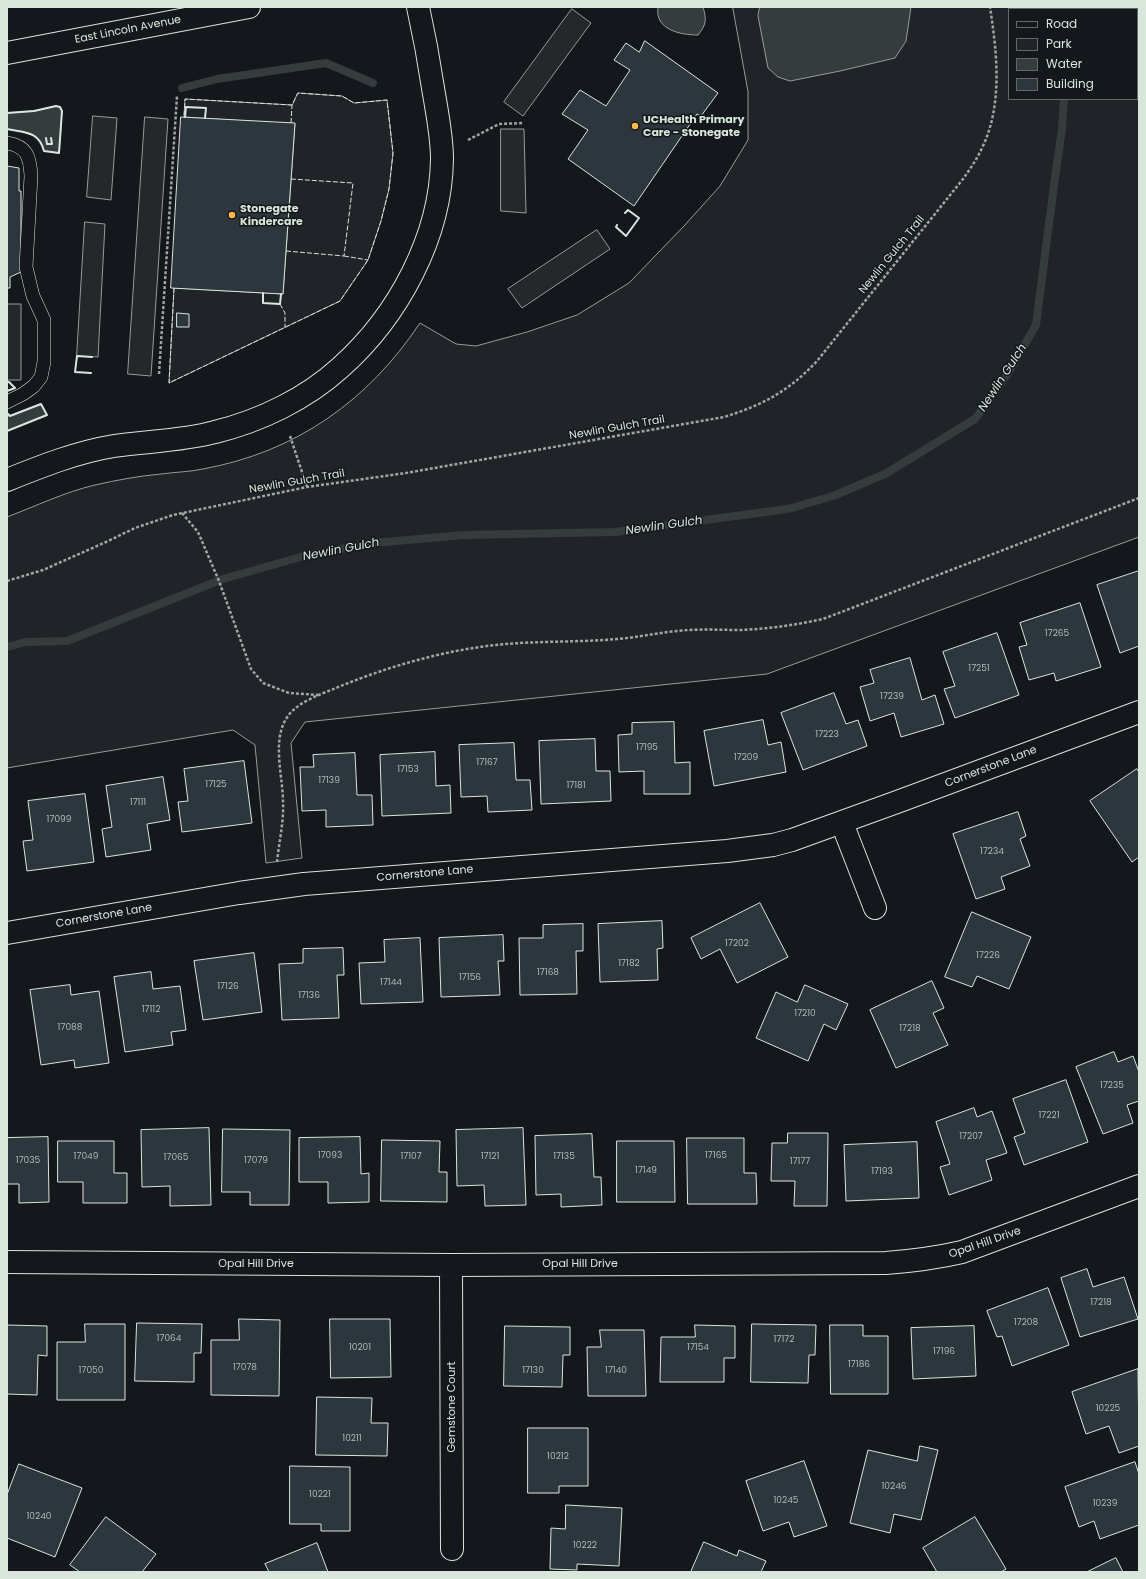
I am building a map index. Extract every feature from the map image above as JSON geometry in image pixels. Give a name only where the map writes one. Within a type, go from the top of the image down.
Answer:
[{"type":"street","name":"East Lincoln Avenue","points":[[7,53],[249,7]]},
{"type":"street","points":[[7,480],[63,458],[88,452],[114,446],[214,433],[237,426],[301,397],[340,368],[359,350],[398,300],[415,266],[431,225],[438,197],[442,160],[440,130],[418,7]]},
{"type":"street","name":"Cornerstone Lane","points":[[7,933],[224,895],[274,888],[735,850],[773,845],[842,823],[1139,712]]},
{"type":"street","points":[[842,823],[875,908]]},
{"type":"street","name":"Opal Hill Drive","points":[[7,1262],[451,1265],[878,1263],[911,1261],[937,1258],[962,1252],[1139,1186]]},
{"type":"street","name":"Gemstone Court","points":[[451,1265],[452,1549]]},
{"type":"lane","points":[[7,143],[18,145],[26,153],[30,166],[31,176],[26,267],[33,296],[44,320],[44,362],[41,378],[34,386],[23,394],[7,402]]},
{"type":"path","name":"Newlin Gulch Trail","points":[[7,581],[50,567],[155,520],[182,513],[307,487],[406,473],[724,417],[742,412],[778,395],[792,386],[817,361],[963,179],[983,147],[992,119],[996,87],[995,43],[990,7]]},
{"type":"path","points":[[159,374],[177,96]]},
{"type":"path","points":[[468,140],[499,124],[524,123]]},
{"type":"path","points":[[290,436],[307,487]]},
{"type":"path","points":[[274,888],[283,804],[279,742],[281,730],[286,719],[293,710],[319,695],[380,670],[444,654],[481,647],[532,642],[617,639],[690,630],[739,630],[792,626],[823,619],[1139,498]]},
{"type":"path","points":[[182,513],[198,532],[219,581],[251,669],[263,683],[288,693],[319,695]]},
{"type":"green space","points":[[733,7],[1139,7],[1139,537],[767,674],[305,722],[291,743],[302,858],[266,863],[255,745],[233,730],[7,768],[7,517],[62,495],[95,485],[136,477],[198,470],[237,461],[269,450],[299,436],[327,419],[353,399],[400,351],[420,323],[456,344],[476,346],[527,332],[577,315],[629,283],[720,186],[748,140],[748,92]]},
{"type":"green space","points":[[298,93],[342,96],[354,103],[387,100],[393,153],[389,189],[381,221],[368,260],[340,301],[169,383],[174,288],[283,294],[295,124],[184,117],[185,99],[292,105]]},
{"type":"shaded area","points":[[572,9],[591,23],[523,116],[504,102]]},
{"type":"shaded area","points":[[93,116],[117,118],[111,200],[87,197]]},
{"type":"shaded area","points":[[145,117],[168,119],[151,376],[128,374]]},
{"type":"shaded area","points":[[501,129],[524,129],[526,213],[501,211]]},
{"type":"shaded area","points":[[85,222],[105,224],[98,357],[77,356]]},
{"type":"shaded area","points":[[597,230],[610,249],[522,308],[508,289]]},
{"type":"shaded area","points":[[7,304],[21,304],[21,380],[7,380]]},
{"type":"water","points":[[658,7],[703,7],[705,19],[703,28],[698,35],[684,34],[670,30],[660,21]]},
{"type":"water","points":[[760,7],[911,7],[906,41],[895,58],[790,81],[778,77],[768,68],[758,16]]},
{"type":"water","points":[[56,106],[60,107],[62,111],[59,153],[44,151],[42,144],[35,136],[25,132],[7,129],[7,113],[34,111]]},
{"type":"water","points":[[41,404],[47,415],[7,431],[7,417]]},
{"type":"building","name":"UCHealth Primary Care - Stonegate","points":[[645,41],[718,93],[701,116],[697,114],[634,206],[568,159],[588,130],[562,114],[580,90],[606,106],[630,70],[614,60],[626,43],[639,52]]},
{"type":"building","name":"Stonegate Kindercare","points":[[181,117],[295,123],[283,294],[171,288]]},
{"type":"building","points":[[7,166],[19,168],[19,191],[21,191],[21,272],[10,277],[10,288],[7,288]]},
{"type":"building","points":[[177,313],[189,314],[189,327],[177,327]]},
{"type":"building","points":[[1139,571],[1139,646],[1120,653],[1097,585]]},
{"type":"building","points":[[1080,603],[1101,667],[1056,681],[1054,673],[1029,680],[1019,647],[1027,645],[1020,623]]},
{"type":"building","points":[[997,633],[1019,695],[955,718],[944,689],[955,686],[943,652]]},
{"type":"building","points":[[910,658],[922,700],[935,695],[944,724],[901,737],[894,713],[870,721],[860,687],[874,683],[870,670]]},
{"type":"building","points":[[834,693],[846,724],[858,720],[867,746],[803,770],[781,713]]},
{"type":"building","points":[[763,720],[768,745],[781,742],[786,772],[714,786],[704,731]]},
{"type":"building","points":[[674,722],[675,763],[690,762],[690,794],[644,794],[644,771],[619,772],[618,735],[632,734],[632,723]]},
{"type":"building","points":[[595,739],[596,771],[610,771],[611,801],[541,804],[539,741]]},
{"type":"building","points":[[514,743],[516,780],[530,780],[532,810],[488,812],[487,796],[461,797],[459,745]]},
{"type":"building","points":[[435,752],[436,786],[450,785],[451,813],[382,816],[380,755]]},
{"type":"building","points":[[355,753],[357,795],[372,795],[373,825],[326,827],[326,810],[302,811],[300,767],[314,767],[313,755]]},
{"type":"building","points":[[244,761],[252,823],[182,832],[178,802],[188,801],[184,769]]},
{"type":"building","points":[[1137,769],[1139,772],[1139,857],[1132,862],[1090,801]]},
{"type":"building","points":[[163,777],[170,820],[147,824],[151,850],[106,857],[102,829],[112,827],[106,786]]},
{"type":"building","points":[[85,794],[94,862],[27,871],[23,841],[33,840],[28,801]]},
{"type":"building","points":[[1018,812],[1026,836],[1020,839],[1030,866],[1001,877],[1005,889],[976,899],[953,834]]},
{"type":"building","points":[[760,903],[788,957],[737,983],[720,949],[701,959],[691,938]]},
{"type":"building","points":[[972,912],[1031,937],[1009,989],[977,976],[972,987],[945,977]]},
{"type":"building","points":[[662,921],[663,948],[657,949],[658,980],[600,982],[598,924]]},
{"type":"building","points":[[583,924],[583,951],[576,951],[577,994],[520,995],[519,938],[543,938],[543,925]]},
{"type":"building","points":[[503,935],[504,961],[498,961],[500,995],[441,997],[439,938]]},
{"type":"building","points":[[420,938],[423,1002],[361,1004],[359,963],[385,962],[384,940]]},
{"type":"building","points":[[343,948],[344,975],[337,975],[339,1018],[282,1020],[279,964],[303,963],[303,949]]},
{"type":"building","points":[[254,953],[262,1012],[203,1020],[194,961]]},
{"type":"building","points":[[151,972],[153,989],[180,986],[186,1030],[171,1032],[173,1045],[125,1052],[114,977]]},
{"type":"building","points":[[932,981],[944,1008],[933,1013],[948,1045],[896,1068],[870,1010]]},
{"type":"building","points":[[70,985],[71,995],[99,991],[109,1063],[75,1068],[74,1060],[41,1065],[30,990]]},
{"type":"building","points":[[805,985],[848,1004],[836,1030],[824,1024],[808,1061],[756,1038],[776,992],[797,1002]]},
{"type":"building","points":[[1114,1052],[1118,1062],[1133,1056],[1139,1072],[1139,1101],[1127,1105],[1133,1123],[1103,1134],[1076,1067]]},
{"type":"building","points":[[1066,1080],[1088,1142],[1024,1165],[1014,1137],[1025,1133],[1013,1099]]},
{"type":"building","points":[[974,1108],[977,1117],[992,1111],[1007,1153],[986,1160],[992,1180],[949,1195],[940,1167],[950,1164],[936,1122]]},
{"type":"building","points":[[209,1128],[211,1205],[170,1206],[170,1186],[142,1187],[141,1130]]},
{"type":"building","points":[[523,1128],[526,1205],[485,1206],[484,1185],[457,1186],[456,1130]]},
{"type":"building","points":[[223,1129],[290,1130],[289,1205],[250,1205],[250,1192],[222,1192]]},
{"type":"building","points":[[788,1133],[828,1133],[827,1206],[794,1206],[795,1181],[771,1181],[772,1143],[787,1143]]},
{"type":"building","points":[[592,1134],[594,1177],[601,1177],[602,1205],[561,1207],[561,1194],[536,1195],[535,1136]]},
{"type":"building","points":[[48,1137],[49,1202],[19,1203],[19,1184],[7,1184],[7,1138]]},
{"type":"building","points":[[360,1137],[361,1174],[369,1173],[369,1202],[328,1203],[328,1182],[299,1182],[299,1138]]},
{"type":"building","points":[[687,1138],[744,1138],[744,1173],[756,1173],[757,1204],[688,1204]]},
{"type":"building","points":[[382,1140],[440,1141],[439,1172],[447,1172],[447,1202],[381,1201]]},
{"type":"building","points":[[58,1141],[114,1141],[114,1173],[127,1173],[127,1203],[83,1203],[83,1182],[58,1182]]},
{"type":"building","points":[[617,1141],[674,1141],[675,1202],[617,1202]]},
{"type":"building","points":[[917,1142],[919,1198],[846,1201],[844,1145]]},
{"type":"building","points":[[1087,1269],[1093,1287],[1124,1277],[1138,1319],[1080,1337],[1061,1278]]},
{"type":"building","points":[[1048,1288],[1069,1345],[1012,1366],[1002,1336],[997,1337],[987,1311]]},
{"type":"building","points":[[239,1319],[280,1320],[279,1396],[211,1395],[211,1340],[239,1340]]},
{"type":"building","points":[[330,1319],[390,1319],[391,1377],[331,1378]]},
{"type":"building","points":[[137,1323],[202,1324],[201,1353],[194,1353],[194,1382],[135,1381]]},
{"type":"building","points":[[85,1324],[125,1324],[125,1400],[57,1400],[57,1342],[85,1342]]},
{"type":"building","points":[[752,1324],[816,1325],[815,1355],[809,1355],[808,1383],[751,1382]]},
{"type":"building","points":[[7,1325],[47,1326],[47,1356],[38,1355],[37,1395],[7,1394]]},
{"type":"building","points":[[695,1325],[735,1326],[735,1358],[724,1358],[724,1382],[660,1382],[661,1337],[695,1337]]},
{"type":"building","points":[[830,1325],[863,1325],[863,1336],[888,1336],[888,1394],[831,1394]]},
{"type":"building","points":[[505,1326],[570,1327],[570,1355],[563,1355],[562,1387],[504,1386]]},
{"type":"building","points":[[974,1326],[976,1376],[913,1379],[911,1328]]},
{"type":"building","points":[[600,1330],[644,1330],[646,1396],[588,1396],[587,1347],[601,1347]]},
{"type":"building","points":[[1138,1369],[1139,1446],[1119,1453],[1109,1426],[1086,1434],[1072,1392]]},
{"type":"building","points":[[317,1397],[372,1398],[371,1423],[388,1423],[387,1456],[316,1455]]},
{"type":"building","points":[[528,1428],[588,1428],[588,1486],[559,1486],[559,1493],[528,1493]]},
{"type":"building","points":[[920,1446],[938,1450],[921,1520],[894,1514],[890,1533],[850,1523],[868,1450],[917,1461]]},
{"type":"building","points":[[804,1461],[827,1526],[794,1537],[789,1522],[763,1531],[746,1481]]},
{"type":"building","points":[[1135,1462],[1139,1474],[1139,1525],[1100,1539],[1094,1521],[1079,1527],[1065,1487]]},
{"type":"building","points":[[19,1464],[82,1488],[55,1557],[7,1538],[7,1495]]},
{"type":"building","points":[[290,1466],[350,1467],[350,1531],[321,1531],[321,1524],[290,1524]]},
{"type":"building","points":[[566,1505],[622,1508],[619,1566],[577,1564],[577,1570],[550,1569],[551,1528],[565,1529]]},
{"type":"building","points":[[106,1517],[156,1554],[142,1572],[80,1572],[70,1565]]},
{"type":"building","points":[[975,1517],[1006,1569],[1001,1572],[937,1572],[923,1548]]},
{"type":"building","points":[[704,1542],[737,1556],[739,1550],[766,1561],[761,1572],[691,1572]]},
{"type":"building","points":[[317,1543],[328,1572],[269,1572],[265,1564]]},
{"type":"building","points":[[1116,1558],[1123,1572],[1087,1572]]},
{"type":"waterway","points":[[182,88],[217,79],[326,63],[373,83]]},
{"type":"waterway","name":"Newlin Gulch","points":[[7,647],[25,642],[67,641],[223,579],[304,556],[373,543],[464,535],[615,532],[788,509],[833,496],[885,474],[975,419],[1007,375],[1036,325],[1062,129],[1064,100]]},
{"type":"fence","points":[[174,288],[169,383],[340,301],[368,260],[381,221],[389,189],[393,153],[387,100],[354,103],[342,96],[298,93],[292,105],[185,99],[184,117]]},
{"type":"fence","points":[[291,123],[292,105]]},
{"type":"fence","points":[[286,251],[344,256],[353,183],[291,179]]},
{"type":"fence","points":[[344,256],[368,260]]},
{"type":"fence","points":[[280,304],[285,313],[285,327]]},
{"type":"wall","points":[[7,113],[34,111],[56,106],[60,107],[62,111],[59,153],[44,151],[42,144],[35,136],[25,132],[7,129]]},
{"type":"wall","points":[[185,117],[186,107],[206,108],[205,118]]},
{"type":"wall","points":[[46,138],[47,144],[52,144],[51,138]]},
{"type":"wall","points":[[617,225],[616,227],[626,236],[639,218],[628,210],[625,213]]},
{"type":"wall","points":[[263,293],[263,303],[280,304],[281,294]]},
{"type":"wall","points":[[91,373],[75,372],[77,356],[92,357]]},
{"type":"wall","points":[[7,382],[15,388],[7,391]]},
{"type":"wall","points":[[7,413],[10,416],[41,404],[47,415],[7,431]]},
{"type":"place","name":"UCHealth Primary Care - Stonegate","points":[[635,126]]},
{"type":"place","name":"Stonegate Kindercare","points":[[232,215]]}]
